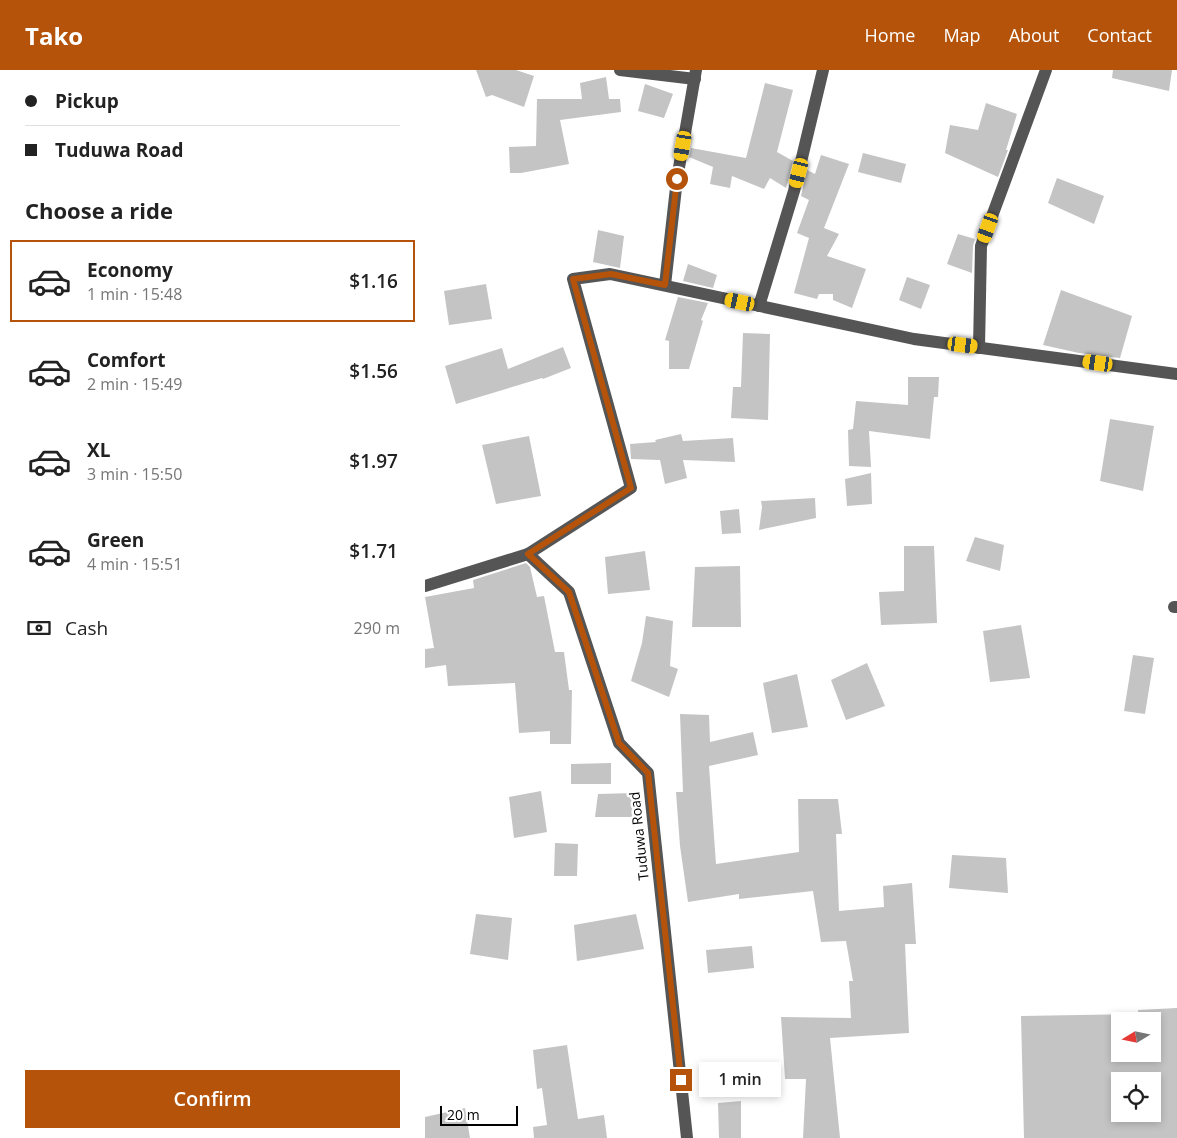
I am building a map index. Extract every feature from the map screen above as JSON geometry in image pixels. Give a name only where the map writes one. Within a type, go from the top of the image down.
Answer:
[{"type":"street","points":[[620,70],[695,74],[677,179],[665,285]]},
{"type":"street","points":[[759,306],[794,191],[823,70]]},
{"type":"street","points":[[979,348],[981,246],[1046,70]]},
{"type":"street","points":[[425,586],[528,554],[631,488],[573,279],[611,274],[914,339],[1177,374]]},
{"type":"street","name":"Tuduwa Road","points":[[528,554],[569,592],[619,743],[648,773],[687,1138]]},
{"type":"building","points":[[476,70],[516,70],[534,76],[524,107],[492,95],[486,97]]},
{"type":"building","points":[[1113,70],[1172,70],[1169,91],[1112,78]]},
{"type":"building","points":[[606,77],[609,99],[620,99],[621,112],[560,120],[569,164],[521,173],[510,173],[509,147],[536,146],[537,99],[582,99],[580,83]]},
{"type":"building","points":[[765,83],[793,90],[777,152],[793,161],[786,188],[770,178],[764,189],[732,176],[730,188],[710,184],[713,167],[689,157],[691,148],[746,158]]},
{"type":"building","points":[[645,84],[673,94],[664,118],[638,111]]},
{"type":"building","points":[[986,103],[1017,114],[1006,150],[1008,150],[998,177],[945,153],[950,125],[978,130]]},
{"type":"building","points":[[863,153],[906,164],[901,183],[858,172]]},
{"type":"building","points":[[821,155],[849,164],[824,228],[839,234],[827,256],[866,269],[852,308],[833,300],[833,294],[819,294],[817,299],[794,293],[809,238],[797,233],[809,200],[801,196],[807,170],[815,174]]},
{"type":"building","points":[[1057,178],[1104,196],[1094,224],[1048,203]]},
{"type":"building","points":[[598,230],[624,236],[620,268],[593,262]]},
{"type":"building","points":[[958,234],[975,239],[972,273],[947,264]]},
{"type":"building","points":[[688,264],[717,275],[713,288],[683,281]]},
{"type":"building","points":[[907,277],[930,285],[921,309],[899,300]]},
{"type":"building","points":[[486,284],[492,319],[449,325],[444,291]]},
{"type":"building","points":[[1061,290],[1132,316],[1120,358],[1079,353],[1043,345]]},
{"type":"building","points":[[678,297],[708,303],[701,320],[703,321],[689,369],[669,369],[669,341],[665,340]]},
{"type":"building","points":[[743,333],[770,334],[768,420],[731,418],[733,387],[741,387]]},
{"type":"building","points":[[563,347],[571,368],[543,379],[456,404],[445,366],[502,348],[508,369]]},
{"type":"building","points":[[908,377],[939,377],[938,397],[934,397],[930,439],[869,431],[871,467],[849,466],[848,430],[853,429],[856,401],[908,405]]},
{"type":"building","points":[[1110,419],[1154,426],[1143,491],[1100,481]]},
{"type":"building","points":[[681,434],[683,441],[733,438],[735,462],[683,460],[687,478],[665,484],[660,460],[631,459],[630,444],[656,442],[655,440]]},
{"type":"building","points":[[529,436],[541,496],[496,504],[482,445]]},
{"type":"building","points":[[871,473],[872,504],[847,506],[845,479]]},
{"type":"building","points":[[815,498],[816,518],[759,530],[761,501]]},
{"type":"building","points":[[739,509],[741,533],[722,534],[720,511]]},
{"type":"building","points":[[975,537],[1004,545],[1000,571],[966,561]]},
{"type":"building","points":[[904,546],[934,546],[937,623],[881,625],[879,592],[904,591]]},
{"type":"building","points":[[645,551],[650,590],[608,594],[605,557]]},
{"type":"building","points":[[526,563],[530,567],[537,597],[544,596],[555,652],[564,652],[569,690],[572,690],[571,744],[550,744],[550,731],[519,733],[515,683],[448,686],[446,665],[425,668],[425,649],[434,648],[425,597],[474,588],[473,580]]},
{"type":"building","points":[[740,566],[741,627],[692,627],[695,567]]},
{"type":"building","points":[[646,616],[673,621],[670,666],[678,669],[669,697],[631,681],[642,643]]},
{"type":"building","points":[[1021,625],[1030,678],[990,682],[983,631]]},
{"type":"building","points":[[1133,655],[1154,658],[1145,714],[1124,711]]},
{"type":"building","points":[[867,663],[885,706],[846,720],[831,680]]},
{"type":"building","points":[[797,674],[808,727],[772,733],[763,683]]},
{"type":"building","points":[[680,714],[709,715],[710,742],[753,732],[758,755],[709,766],[716,864],[799,852],[798,799],[838,799],[842,834],[836,834],[839,911],[884,907],[883,886],[912,883],[916,944],[905,944],[909,1033],[830,1038],[840,1138],[803,1138],[806,1079],[785,1079],[781,1017],[851,1018],[849,981],[853,981],[846,941],[821,942],[813,891],[739,899],[739,894],[688,902],[680,846],[676,792],[683,792]]},
{"type":"building","points":[[611,763],[611,784],[571,784],[571,764]]},
{"type":"building","points":[[541,791],[547,832],[514,838],[509,797]]},
{"type":"building","points":[[635,793],[637,817],[595,817],[598,794]]},
{"type":"building","points":[[555,843],[578,844],[577,876],[554,876]]},
{"type":"building","points":[[952,855],[1006,858],[1008,893],[949,888]]},
{"type":"building","points":[[476,914],[512,918],[508,960],[470,954]]},
{"type":"building","points":[[636,914],[644,949],[577,961],[574,925]]},
{"type":"building","points":[[752,946],[754,968],[708,973],[706,950]]},
{"type":"building","points":[[1177,1008],[1177,1138],[1024,1138],[1021,1016],[1111,1014],[1111,1062],[1161,1062],[1161,1012],[1138,1012],[1138,1010]]},
{"type":"building","points":[[567,1045],[578,1119],[604,1115],[607,1138],[534,1138],[533,1127],[547,1125],[542,1088],[537,1089],[533,1050]]},
{"type":"building","points":[[741,1101],[741,1138],[719,1138],[718,1103]]},
{"type":"building","points":[[465,1108],[470,1138],[425,1138],[425,1117]]},
{"type":"route","points":[[677,179],[665,285],[611,274],[573,279],[631,488],[528,554],[569,592],[619,743],[648,773],[681,1080]]}]
